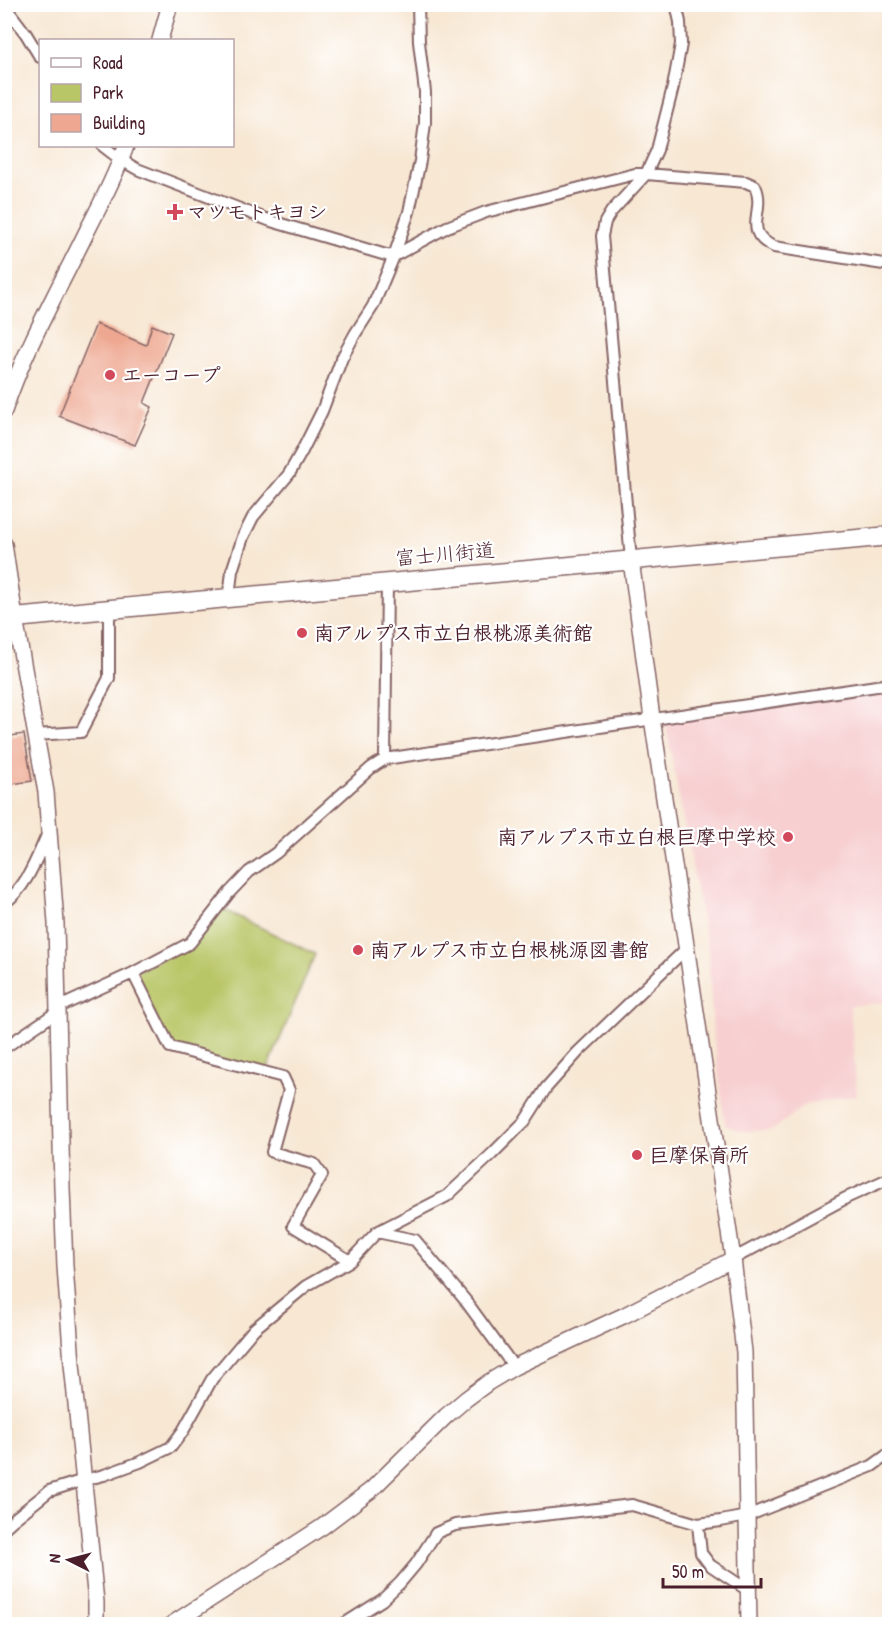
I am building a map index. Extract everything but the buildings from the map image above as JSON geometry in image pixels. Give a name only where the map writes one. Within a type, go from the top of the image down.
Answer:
[{"type":"main road","name":"富士川街道","points":[[10,619],[890,536]]},
{"type":"street","points":[[160,39],[170,4]]},
{"type":"street","points":[[229,598],[232,571],[243,537],[253,517],[290,474],[322,411],[342,358],[373,306],[409,212],[420,161],[425,123],[425,92],[419,42],[418,4]]},
{"type":"street","points":[[676,4],[681,44],[661,140],[646,174],[611,212],[605,222],[602,236],[631,560],[652,718],[733,1259],[744,1352],[749,1624]]},
{"type":"street","points":[[4,5],[39,55]]},
{"type":"street","points":[[106,147],[123,153],[137,169],[271,221],[386,255],[394,256],[447,227],[486,212],[635,174],[646,174],[746,182],[755,186],[758,192],[756,230],[765,243],[774,247],[890,265]]},
{"type":"street","points":[[4,411],[27,352],[99,207],[123,153]]},
{"type":"street","points":[[4,544],[10,619],[36,735],[46,792],[56,922],[65,1266],[72,1364],[96,1602],[96,1624]]},
{"type":"street","points":[[385,759],[387,582]]},
{"type":"street","points":[[36,735],[81,732],[109,678],[109,609]]},
{"type":"street","points":[[4,1048],[57,1010],[190,943],[229,893],[249,872],[276,853],[371,768],[385,759],[890,684]]},
{"type":"street","points":[[4,903],[14,897],[21,887],[48,833]]},
{"type":"street","points":[[4,1528],[49,1491],[104,1476],[171,1447],[183,1431],[212,1379],[254,1329],[306,1286],[350,1261],[377,1232],[447,1196],[525,1121],[546,1088],[578,1052],[687,948]]},
{"type":"street","points":[[133,973],[170,1047],[284,1077],[289,1090],[272,1152],[314,1164],[322,1175],[293,1226],[350,1261]]},
{"type":"street","points":[[172,1624],[322,1527],[370,1490],[466,1399],[514,1367],[625,1315],[846,1198],[890,1178]]},
{"type":"street","points":[[377,1232],[415,1240],[465,1300],[514,1367]]},
{"type":"street","points":[[344,1624],[382,1600],[400,1583],[416,1564],[436,1533],[455,1526],[632,1505],[698,1524],[747,1516],[872,1466],[890,1453]]},
{"type":"street","points":[[698,1524],[701,1552],[710,1565],[749,1591]]},
{"type":"shaded area","name":"南アルプス市立白根巨摩中学校","points":[[889,691],[889,1002],[850,1006],[857,1095],[805,1105],[773,1130],[741,1131],[725,1125],[713,1032],[708,951],[665,722]]},
{"type":"green space","points":[[218,907],[315,954],[266,1073],[170,1047],[133,973],[190,943]]},
{"type":"place","name":"マツモトキヨシ","points":[[175,212]]},
{"type":"place","name":"エーコープ","points":[[110,375]]},
{"type":"place","name":"南アルプス市立白根桃源美術館","points":[[302,633]]},
{"type":"place","name":"南アルプス市立白根巨摩中学校","points":[[788,837]]},
{"type":"place","name":"南アルプス市立白根桃源図書館","points":[[358,950]]},
{"type":"place","name":"巨摩保育所","points":[[637,1155]]}]
